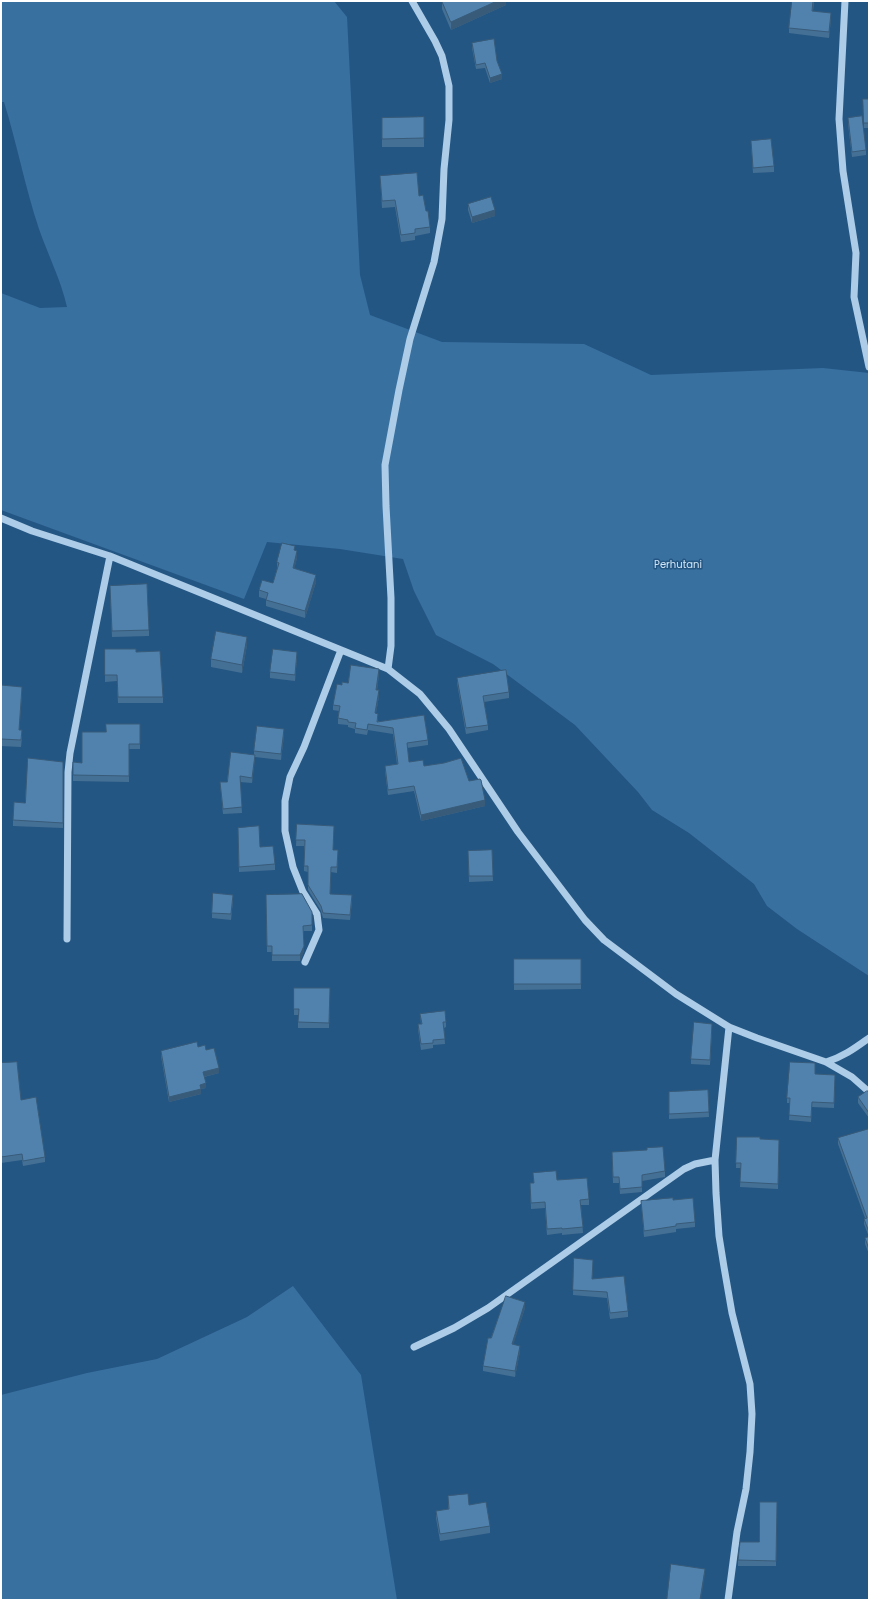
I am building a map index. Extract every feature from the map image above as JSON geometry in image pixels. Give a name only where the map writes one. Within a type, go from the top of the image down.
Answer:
[{"type":"street","points":[[388,669],[392,646],[385,465],[410,339],[434,262],[442,219],[444,169],[449,120],[449,86],[442,56],[412,1]]},
{"type":"street","points":[[845,1],[839,119],[843,171],[856,253],[854,297],[869,367]]},
{"type":"street","points":[[1,518],[32,531],[110,556],[388,669],[420,694],[450,729],[518,832],[585,920],[604,940],[676,994],[729,1027],[826,1062],[852,1077],[869,1092]]},
{"type":"street","points":[[67,939],[68,772],[70,752],[110,556]]},
{"type":"street","points":[[305,962],[319,930],[317,914],[303,892],[294,867],[285,831],[285,801],[290,777],[304,747],[341,650]]},
{"type":"street","points":[[728,1600],[737,1532],[746,1489],[752,1414],[750,1384],[732,1313],[719,1236],[715,1160],[729,1027]]},
{"type":"street","points":[[826,1062],[851,1051],[869,1038]]},
{"type":"street","points":[[414,1347],[454,1328],[488,1308],[684,1169],[695,1164],[715,1160]]},
{"type":"green space","name":"Perhutani","points":[[1,1],[334,1],[347,17],[360,275],[370,315],[442,342],[584,344],[651,375],[823,368],[869,373],[869,976],[797,929],[767,906],[754,884],[689,833],[652,810],[638,792],[575,725],[493,664],[436,635],[414,591],[403,559],[340,549],[267,542],[244,599],[1,510],[1,293],[40,308],[67,307],[34,213],[4,102],[1,102]]},
{"type":"green space","points":[[293,1286],[361,1375],[397,1600],[1,1600],[1,1395],[87,1373],[157,1359],[247,1317]]},
{"type":"building","points":[[442,1],[497,1],[451,22]]},
{"type":"building","points":[[792,1],[813,1],[812,11],[831,13],[829,32],[789,28]]},
{"type":"building","points":[[494,39],[497,61],[502,74],[490,78],[485,63],[476,65],[472,43]]},
{"type":"building","points":[[863,99],[869,99],[869,123],[864,123]]},
{"type":"building","points":[[862,116],[866,150],[852,152],[848,118]]},
{"type":"building","points":[[424,117],[424,138],[382,139],[382,118]]},
{"type":"building","points":[[771,139],[774,166],[753,168],[751,141]]},
{"type":"building","points":[[417,173],[419,196],[423,195],[426,211],[428,211],[430,227],[415,229],[415,233],[401,235],[395,200],[382,201],[380,176]]},
{"type":"building","points":[[491,197],[495,210],[472,217],[468,204]]},
{"type":"building","points":[[282,543],[295,546],[294,550],[297,551],[293,568],[316,575],[305,611],[266,600],[268,593],[259,590],[262,580],[273,583],[279,563],[277,562]]},
{"type":"building","points":[[147,584],[149,630],[112,631],[110,586]]},
{"type":"building","points":[[216,631],[247,637],[242,665],[211,659]]},
{"type":"building","points":[[105,649],[136,649],[136,652],[160,651],[163,697],[118,697],[117,675],[105,675]]},
{"type":"building","points":[[273,649],[297,652],[295,675],[270,672]]},
{"type":"building","points":[[351,665],[379,669],[376,690],[379,690],[375,713],[378,714],[377,722],[424,715],[428,740],[407,743],[409,762],[423,760],[424,766],[444,763],[461,758],[469,781],[481,780],[485,800],[421,815],[414,786],[388,790],[385,766],[398,764],[393,728],[368,724],[367,730],[355,728],[356,723],[338,718],[340,706],[333,705],[337,684],[342,685],[342,682],[348,683]]},
{"type":"building","points":[[506,670],[509,692],[483,696],[488,725],[466,728],[457,678]]},
{"type":"building","points":[[1,685],[22,687],[19,730],[22,730],[21,740],[1,739]]},
{"type":"building","points":[[106,724],[140,724],[140,744],[129,744],[129,776],[73,775],[73,762],[82,763],[82,732],[106,732]]},
{"type":"building","points":[[257,726],[284,729],[281,754],[254,751]]},
{"type":"building","points":[[231,752],[255,755],[252,778],[240,776],[242,807],[223,809],[220,782],[227,782]]},
{"type":"building","points":[[28,758],[63,762],[63,823],[13,820],[14,802],[25,803]]},
{"type":"building","points":[[297,824],[334,826],[333,850],[338,850],[337,867],[331,867],[330,894],[352,895],[350,915],[323,913],[321,906],[308,885],[308,866],[304,866],[305,840],[296,840]]},
{"type":"building","points":[[259,826],[260,847],[273,846],[275,864],[239,867],[238,828]]},
{"type":"building","points":[[492,850],[493,876],[469,876],[468,851]]},
{"type":"building","points":[[213,893],[233,895],[231,914],[212,913]]},
{"type":"building","points":[[302,894],[312,912],[312,925],[303,926],[304,946],[300,955],[272,955],[272,946],[267,946],[266,895]]},
{"type":"building","points":[[514,959],[581,959],[581,984],[514,984]]},
{"type":"building","points":[[294,988],[330,988],[329,1023],[298,1022],[299,1009],[294,1009]]},
{"type":"building","points":[[445,1011],[446,1022],[443,1022],[445,1039],[433,1040],[433,1043],[421,1044],[418,1024],[422,1024],[420,1014]]},
{"type":"building","points":[[694,1022],[712,1024],[710,1060],[691,1059]]},
{"type":"building","points":[[197,1042],[198,1047],[205,1045],[206,1050],[214,1048],[219,1068],[203,1072],[206,1083],[200,1085],[201,1089],[169,1097],[161,1051]]},
{"type":"building","points":[[17,1062],[21,1100],[36,1097],[45,1157],[23,1161],[22,1154],[1,1157],[1,1063]]},
{"type":"building","points":[[790,1062],[815,1063],[815,1074],[835,1075],[834,1103],[812,1102],[811,1117],[789,1115],[790,1098],[787,1098]]},
{"type":"building","points":[[708,1090],[709,1112],[669,1114],[669,1092]]},
{"type":"building","points":[[869,1091],[869,1113],[858,1097]]},
{"type":"building","points":[[869,1129],[869,1232],[864,1219],[867,1218],[838,1138]]},
{"type":"building","points":[[737,1137],[760,1137],[760,1139],[779,1140],[778,1184],[740,1182],[741,1163],[736,1163]]},
{"type":"building","points":[[663,1147],[665,1171],[642,1175],[642,1187],[620,1189],[619,1177],[613,1177],[612,1152],[647,1150],[647,1148]]},
{"type":"building","points":[[556,1171],[557,1180],[587,1178],[589,1199],[580,1200],[583,1227],[547,1229],[545,1202],[531,1203],[530,1183],[534,1183],[533,1173]]},
{"type":"building","points":[[673,1198],[673,1200],[693,1198],[695,1222],[676,1224],[676,1226],[644,1231],[641,1201]]},
{"type":"building","points":[[869,1237],[869,1249],[865,1238]]},
{"type":"building","points":[[574,1258],[593,1260],[592,1279],[624,1276],[628,1311],[610,1313],[607,1292],[573,1290]]},
{"type":"building","points":[[506,1296],[525,1302],[512,1344],[520,1346],[515,1371],[483,1366],[488,1338],[491,1338]]},
{"type":"building","points":[[468,1494],[469,1505],[486,1502],[490,1526],[440,1534],[436,1511],[449,1509],[448,1496]]},
{"type":"building","points":[[760,1502],[777,1502],[776,1561],[738,1560],[740,1542],[759,1542]]},
{"type":"building","points":[[671,1564],[705,1569],[700,1600],[667,1600]]}]
